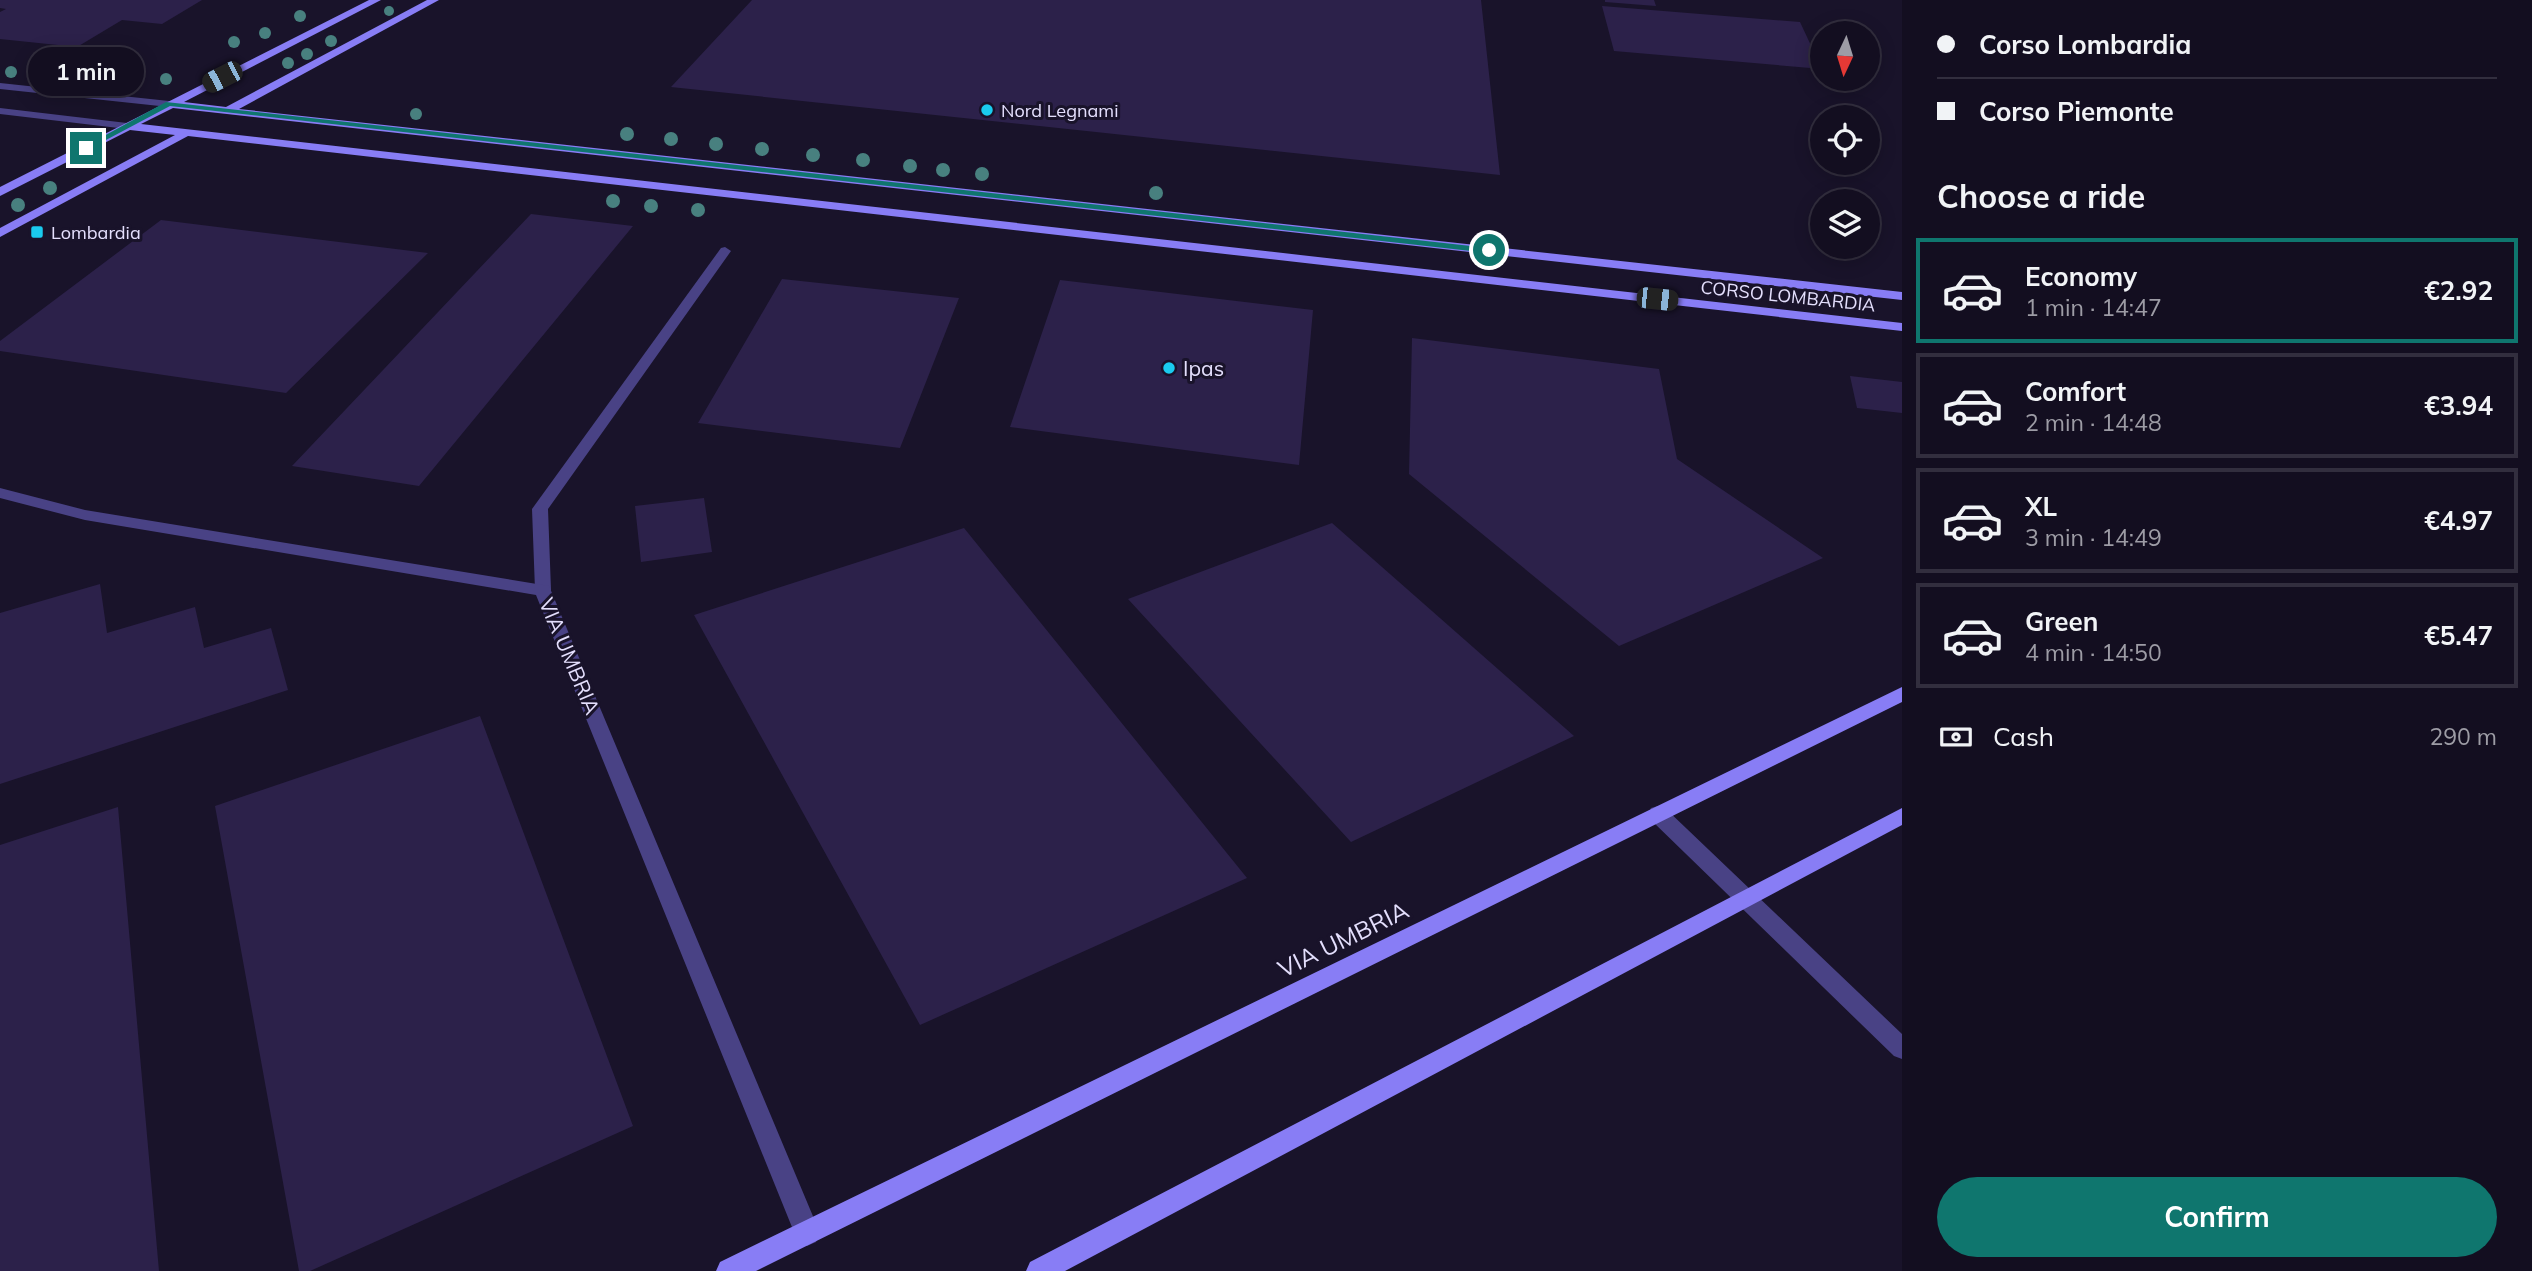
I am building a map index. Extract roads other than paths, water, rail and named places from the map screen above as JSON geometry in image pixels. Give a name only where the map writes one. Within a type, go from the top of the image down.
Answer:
[{"type":"street","points":[[0,192],[376,0]]},
{"type":"street","points":[[0,233],[434,0]]},
{"type":"street","name":"CORSO LOMBARDIA","points":[[0,86],[227,111],[1902,327]]},
{"type":"street","name":"CORSO LOMBARDIA","points":[[0,111],[188,132],[1902,296]]},
{"type":"street","points":[[543,590],[540,509],[724,251]]},
{"type":"street","name":"VIA UMBRIA","points":[[0,493],[85,515],[543,590],[807,1233]]},
{"type":"street","name":"VIA UMBRIA","points":[[729,1271],[1902,694]]},
{"type":"street","points":[[1658,814],[1902,1049]]},
{"type":"street","points":[[1039,1271],[1902,816]]},
{"type":"place","name":"Nord Legnami","points":[[987,110]]},
{"type":"place","name":"Lombardia","points":[[37,232]]},
{"type":"place","name":"Ipas","points":[[1169,368]]}]
